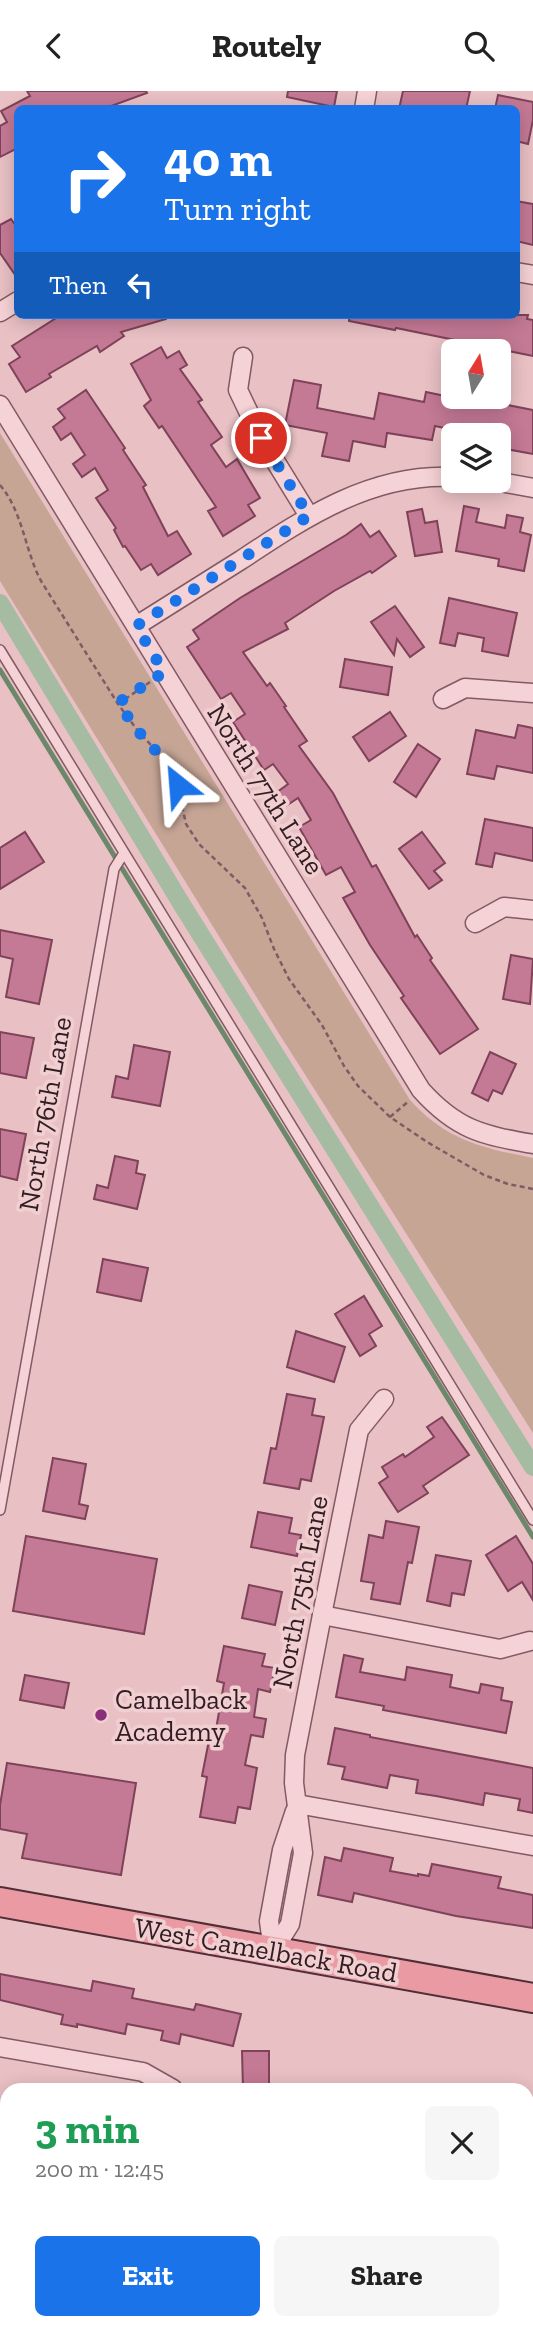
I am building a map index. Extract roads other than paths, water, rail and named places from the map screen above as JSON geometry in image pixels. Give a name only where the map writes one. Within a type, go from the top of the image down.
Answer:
[{"type":"main road","name":"West Camelback Road","points":[[0,1902],[533,1998]]},
{"type":"street","points":[[243,357],[237,390],[261,438],[309,516]]},
{"type":"street","name":"North 77th Lane","points":[[0,405],[421,1090],[437,1108],[465,1126],[495,1137],[533,1144]]},
{"type":"street","points":[[136,626],[309,516],[373,488],[427,476],[441,477]]},
{"type":"street","points":[[511,484],[533,488]]},
{"type":"street","points":[[443,699],[465,688],[533,693]]},
{"type":"street","points":[[475,923],[504,907],[533,910]]},
{"type":"street","name":"North 75th Lane","points":[[273,1951],[269,1921],[282,1850],[297,1804],[293,1783],[295,1755],[359,1430],[384,1399]]},
{"type":"street","points":[[322,1615],[500,1649],[530,1641]]},
{"type":"street","points":[[297,1804],[533,1846]]},
{"type":"street","points":[[0,2047],[143,2072],[162,2083]]},
{"type":"lane","points":[[0,650],[122,856],[533,1520]]},
{"type":"lane","name":"North 76th Lane","points":[[0,1510],[114,869],[122,856]]},
{"type":"waterway","points":[[0,603],[184,908],[533,1467]]},
{"type":"waterway","points":[[0,670],[533,1537]]},
{"type":"place","name":"Camelback Academy","points":[[101,1715]]}]
